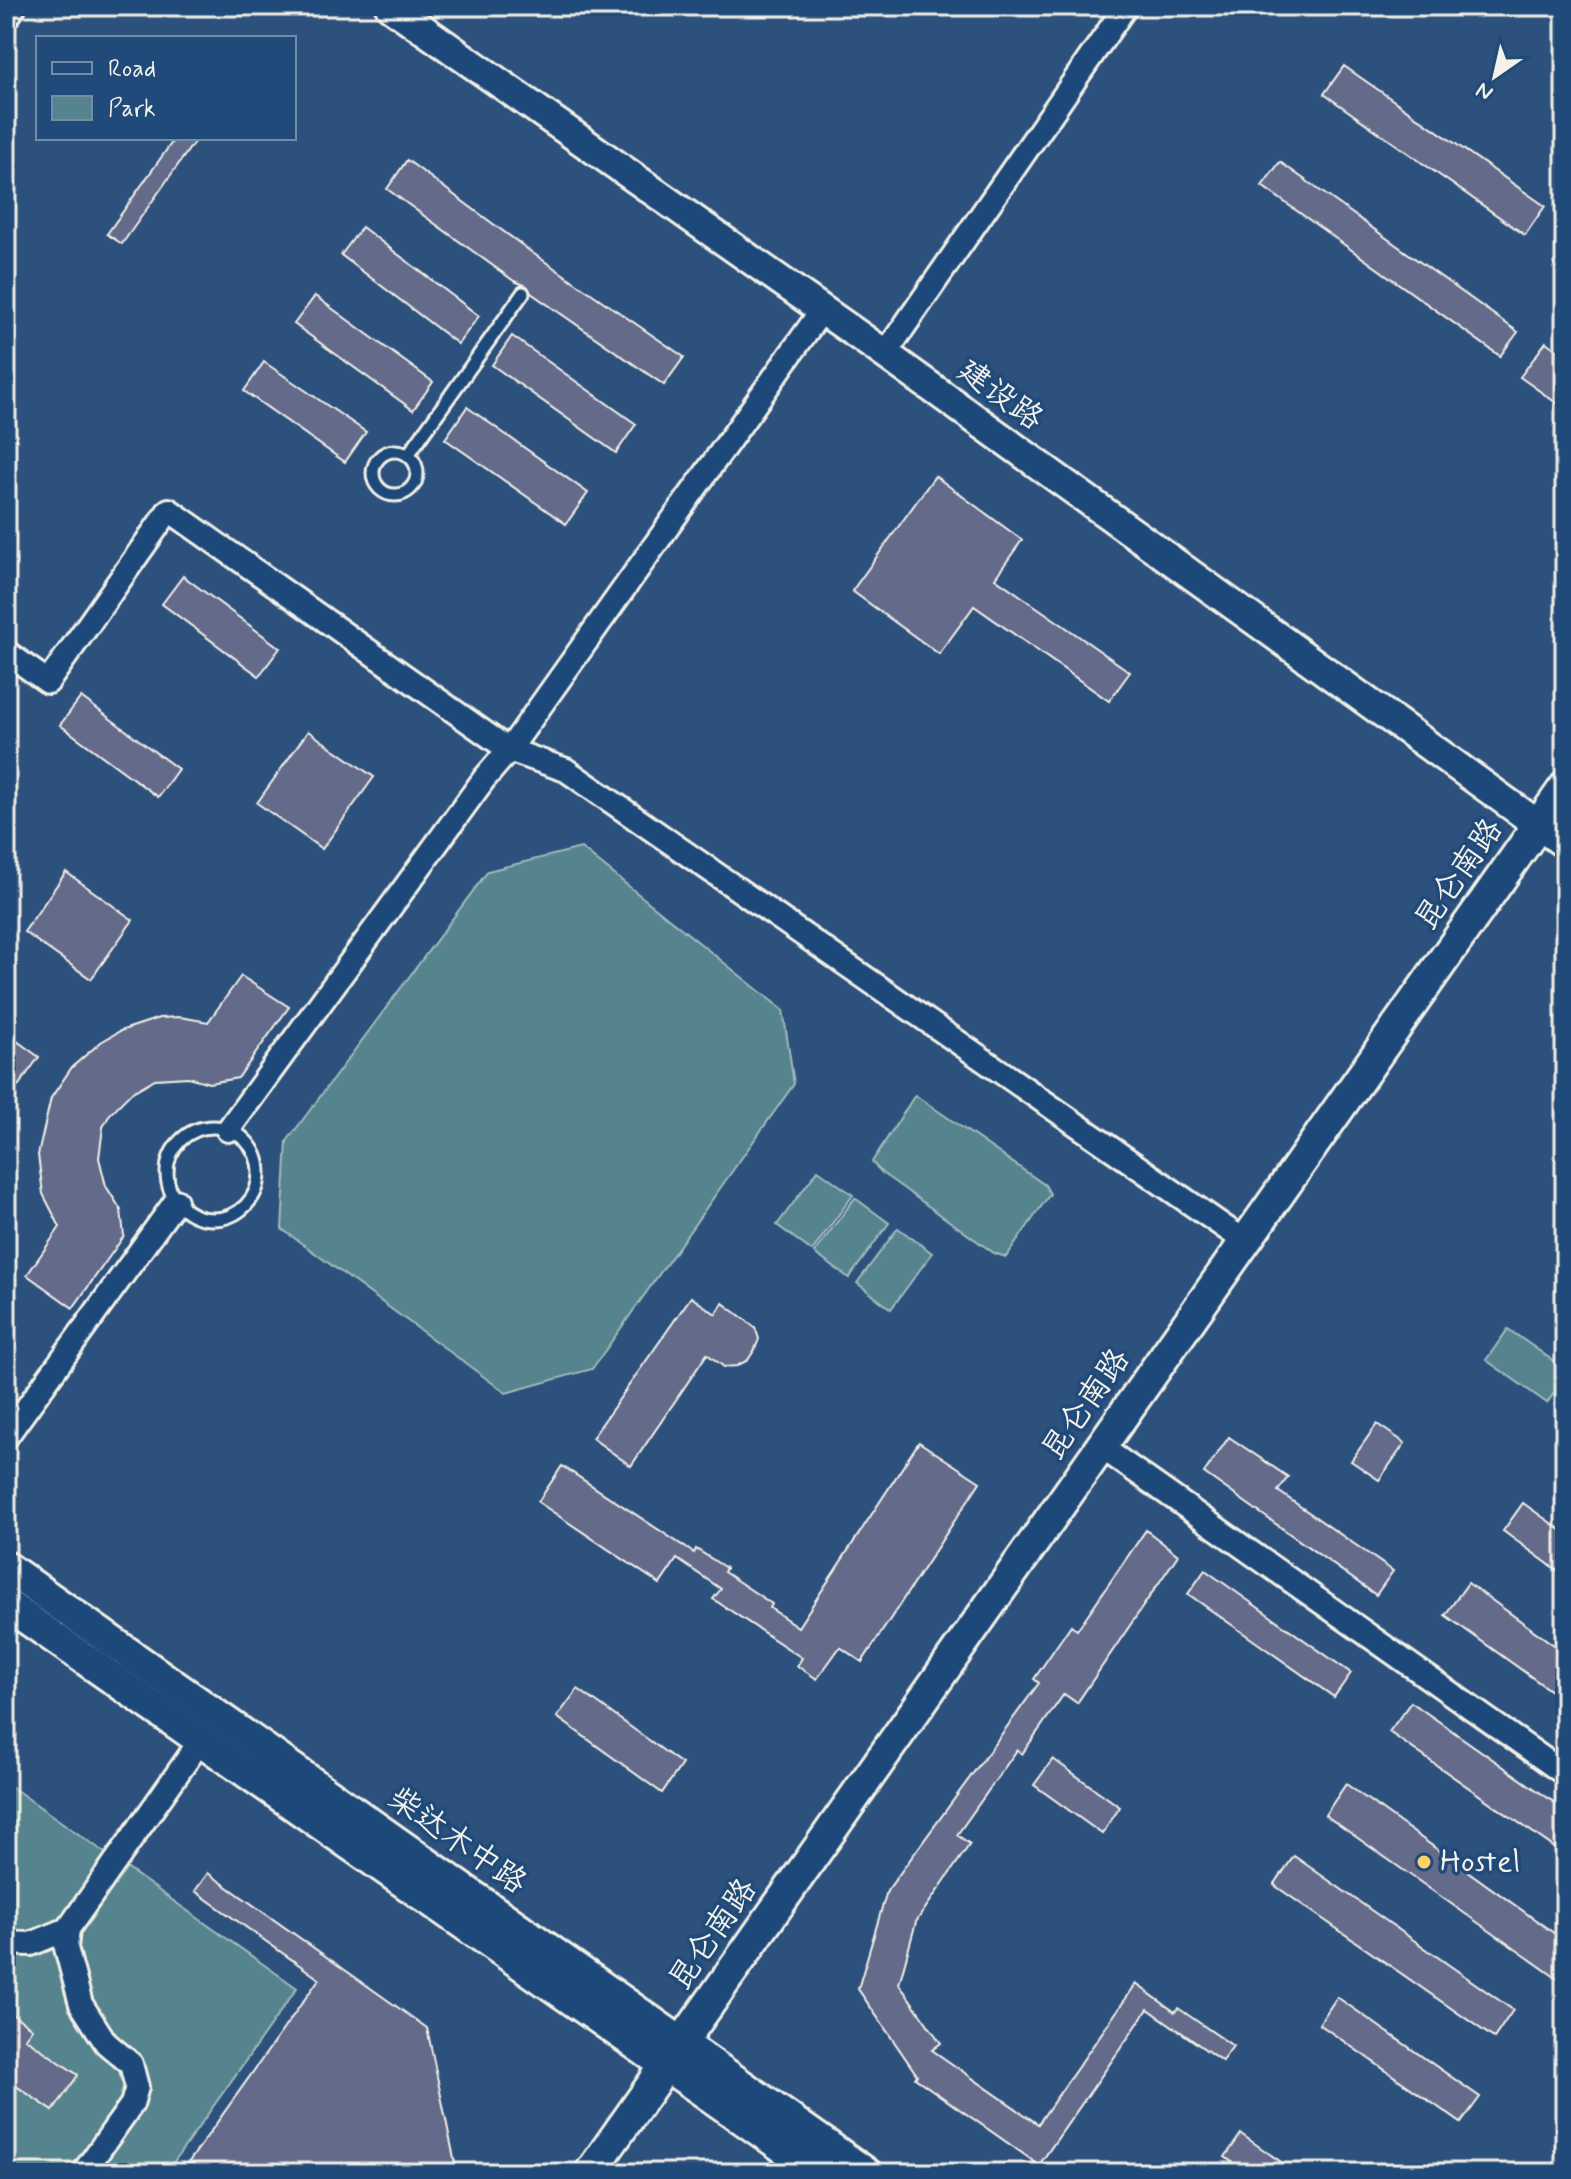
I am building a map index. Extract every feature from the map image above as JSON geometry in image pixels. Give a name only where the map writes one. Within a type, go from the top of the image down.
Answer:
[{"type":"main road","points":[[6,12],[10,6]]},
{"type":"main road","name":"昆仑南路","points":[[590,2173],[1565,787]]},
{"type":"main road","name":"柴达木中路","points":[[6,1567],[674,2054],[820,2173]]},
{"type":"main road","name":"柴达木中路","points":[[6,1604],[201,1740],[674,2054],[866,2173]]},
{"type":"street","name":"建设路","points":[[390,6],[885,354],[1565,844]]},
{"type":"street","points":[[885,354],[1126,6]]},
{"type":"street","points":[[228,1130],[484,779],[509,750],[822,310]]},
{"type":"street","points":[[6,652],[48,682],[169,510],[509,750],[566,770],[1246,1242]]},
{"type":"street","points":[[6,1437],[176,1201]]},
{"type":"street","points":[[1100,1446],[1565,1774]]},
{"type":"street","points":[[83,2173],[132,2104],[137,2087],[131,2064],[106,2043],[81,2004],[66,1948],[68,1929],[201,1740]]},
{"type":"street","points":[[6,1943],[31,1944],[68,1929]]},
{"type":"lane","points":[[408,455],[523,293]]},
{"type":"lane","points":[[391,451],[408,455],[417,470],[412,487],[398,495],[381,491],[372,476],[377,460],[391,451]]},
{"type":"lane","points":[[205,1127],[228,1130],[240,1135],[253,1148],[259,1165],[259,1184],[251,1201],[238,1213],[221,1220],[202,1219],[186,1211],[176,1201],[167,1181],[167,1163],[174,1146],[188,1133],[205,1127]]},
{"type":"green space","points":[[581,848],[783,1010],[794,1084],[592,1369],[506,1393],[282,1229],[287,1141],[488,871]]},
{"type":"green space","points":[[915,1095],[1045,1185],[1050,1194],[1006,1257],[994,1253],[882,1173],[872,1162]]},
{"type":"green space","points":[[818,1170],[853,1195],[812,1251],[777,1225]]},
{"type":"green space","points":[[855,1198],[889,1223],[849,1278],[814,1253]]},
{"type":"green space","points":[[898,1228],[932,1253],[891,1309],[857,1283]]},
{"type":"green space","points":[[1508,1329],[1565,1369],[1565,1377],[1547,1403],[1486,1360]]},
{"type":"green space","points":[[6,1783],[297,1988],[166,2173],[6,2173]]},
{"type":"building","points":[[1344,66],[1545,206],[1525,235],[1324,94]]},
{"type":"building","points":[[174,140],[196,140],[122,244],[107,234]]},
{"type":"building","points":[[407,160],[534,254],[684,357],[664,385],[387,189]]},
{"type":"building","points":[[1280,162],[1518,332],[1500,356],[1262,186]]},
{"type":"building","points":[[362,227],[479,316],[458,344],[341,255]]},
{"type":"building","points":[[315,296],[433,382],[413,410],[294,324]]},
{"type":"building","points":[[512,336],[636,424],[616,453],[492,365]]},
{"type":"building","points":[[1546,342],[1565,356],[1565,409],[1520,377]]},
{"type":"building","points":[[264,362],[366,432],[345,462],[244,391]]},
{"type":"building","points":[[467,407],[588,493],[566,524],[445,439]]},
{"type":"building","points":[[935,476],[1022,540],[995,578],[1130,672],[1109,701],[974,606],[939,654],[852,591]]},
{"type":"building","points":[[183,576],[280,648],[259,676],[162,604]]},
{"type":"building","points":[[81,697],[178,769],[158,797],[60,725]]},
{"type":"building","points":[[308,731],[374,777],[322,849],[257,803]]},
{"type":"building","points":[[66,872],[133,920],[91,979],[24,932]]},
{"type":"building","points":[[241,976],[289,1007],[238,1078],[209,1083],[188,1077],[155,1079],[131,1093],[110,1114],[103,1127],[99,1158],[106,1186],[121,1210],[124,1236],[73,1308],[27,1275],[60,1227],[43,1194],[38,1155],[51,1098],[72,1067],[101,1042],[120,1031],[159,1018],[180,1017],[208,1022]]},
{"type":"building","points":[[6,1033],[39,1057],[6,1103]]},
{"type":"building","points":[[691,1297],[716,1314],[723,1303],[755,1327],[759,1339],[748,1360],[737,1366],[724,1367],[707,1354],[631,1466],[592,1438]]},
{"type":"building","points":[[1377,1424],[1405,1443],[1379,1480],[1351,1461]]},
{"type":"building","points":[[1229,1437],[1288,1477],[1278,1491],[1393,1571],[1376,1595],[1204,1473]]},
{"type":"building","points":[[919,1442],[980,1482],[862,1662],[840,1647],[817,1679],[797,1666],[802,1658],[713,1599],[721,1589],[677,1559],[660,1584],[538,1502],[562,1466],[694,1553],[696,1549],[726,1568],[724,1572],[772,1604],[770,1608],[798,1627]]},
{"type":"building","points":[[1523,1503],[1565,1533],[1565,1576],[1503,1531]]},
{"type":"building","points":[[1146,1530],[1178,1555],[1077,1703],[1064,1694],[1022,1754],[1017,1750],[957,1835],[970,1844],[916,1922],[899,1984],[941,2043],[932,2050],[1038,2124],[1136,1984],[1175,2012],[1178,2008],[1233,2046],[1222,2061],[1148,2009],[1039,2165],[915,2078],[917,2075],[858,1989],[887,1891],[1039,1683],[1034,1679],[1071,1625],[1077,1630]]},
{"type":"building","points":[[1205,1570],[1351,1673],[1334,1697],[1188,1594]]},
{"type":"building","points":[[1468,1583],[1565,1653],[1565,1701],[1445,1615]]},
{"type":"building","points":[[578,1689],[682,1764],[662,1793],[557,1717]]},
{"type":"building","name":"Hostel","points":[[1411,1702],[1565,1810],[1565,1855],[1389,1732]]},
{"type":"building","points":[[1053,1759],[1120,1807],[1102,1834],[1034,1785]]},
{"type":"building","name":"Hostel","points":[[1346,1784],[1565,1941],[1565,1984],[1325,1815]]},
{"type":"building","points":[[1294,1856],[1513,2010],[1494,2038],[1274,1885]]},
{"type":"building","points":[[208,1873],[427,2028],[457,2173],[181,2173],[319,1979],[195,1891]]},
{"type":"building","points":[[1337,1997],[1480,2097],[1461,2123],[1319,2024]]},
{"type":"building","points":[[6,2010],[32,2028],[25,2038],[78,2075],[53,2111],[6,2079]]},
{"type":"building","points":[[1241,2134],[1297,2173],[1247,2173],[1225,2157]]},
{"type":"place","name":"Hostel","points":[[1424,1862]]}]
